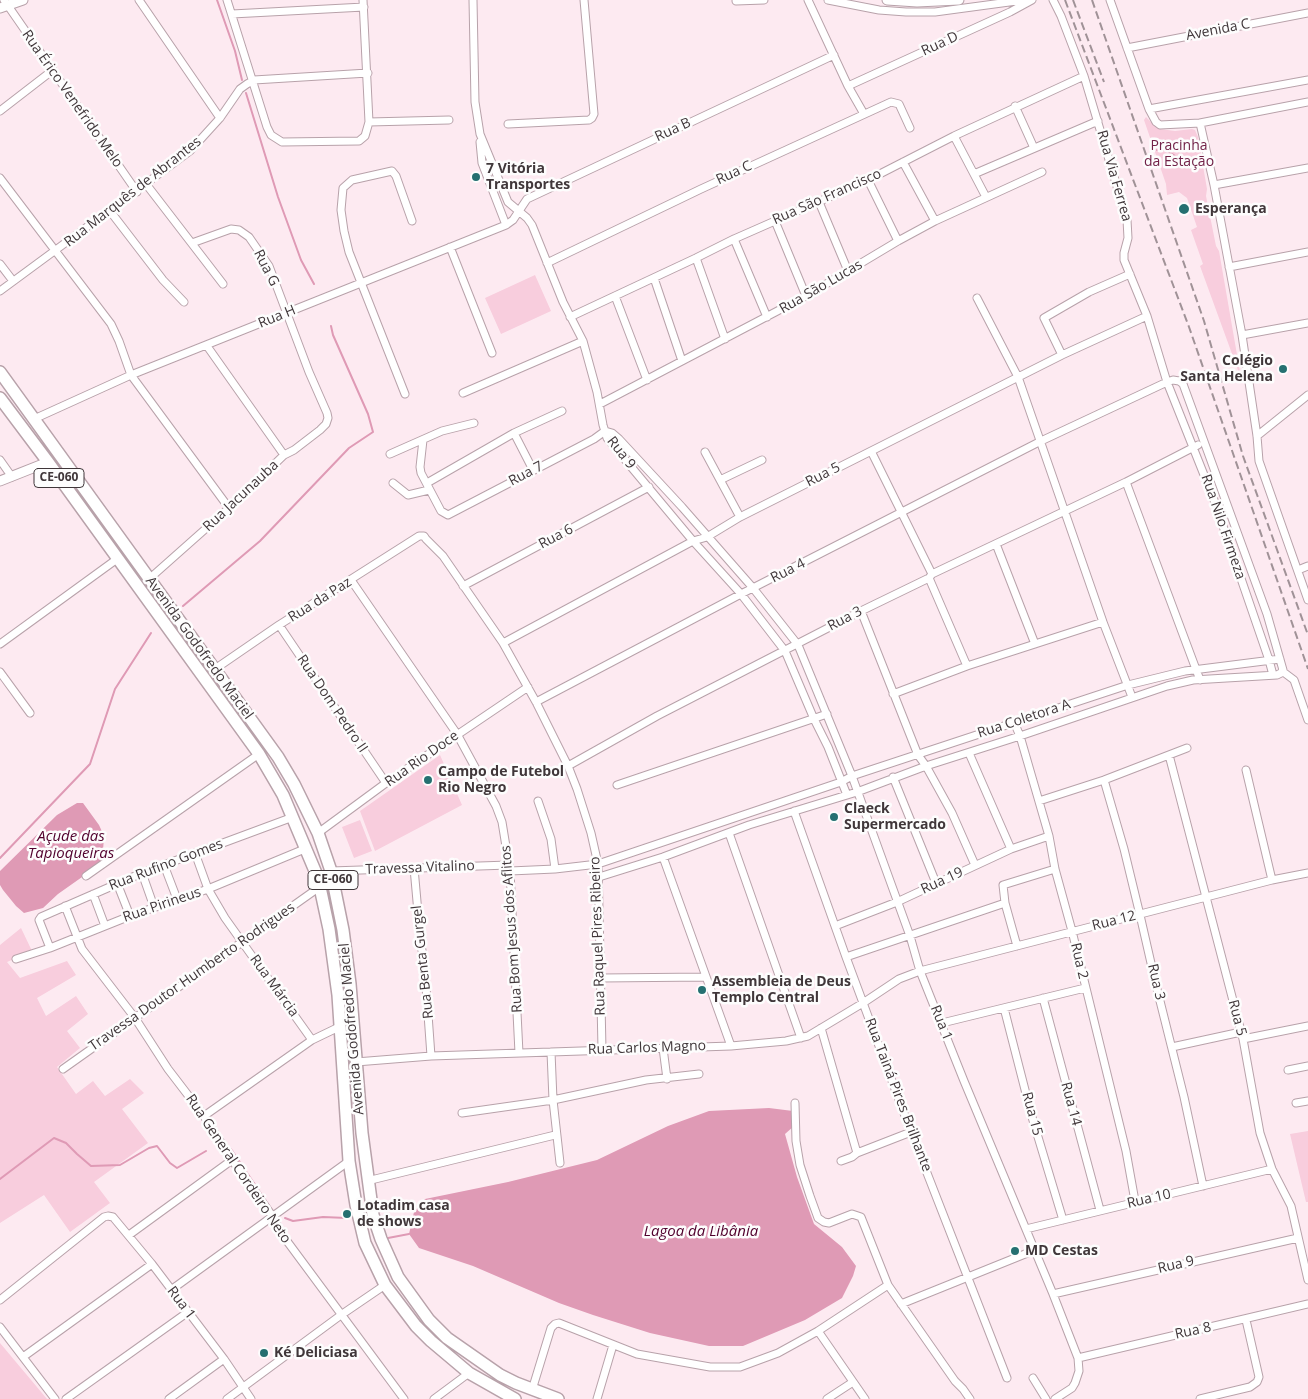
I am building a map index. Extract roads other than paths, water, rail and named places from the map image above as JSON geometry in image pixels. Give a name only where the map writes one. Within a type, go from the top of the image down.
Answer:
[{"type":"main road","name":"Avenida Godofredo Maciel","points":[[0,372],[278,757],[294,784],[318,833],[331,870],[350,984],[367,1181],[380,1239],[398,1277],[429,1320],[447,1338],[516,1384],[558,1399]]},
{"type":"main road","name":"Avenida Godofredo Maciel","points":[[0,398],[259,754],[275,780],[307,848],[321,886],[335,968],[349,1161],[359,1222],[365,1243],[385,1285],[416,1326],[430,1341],[469,1373],[514,1399]]},
{"type":"street","points":[[4,4],[23,0]]},
{"type":"street","points":[[139,0],[220,118]]},
{"type":"street","points":[[227,0],[271,135],[278,141],[289,142],[359,141],[366,136],[369,122],[368,73],[363,3],[232,14]]},
{"type":"street","points":[[473,0],[475,102],[482,162],[506,225]]},
{"type":"street","points":[[508,124],[589,120],[593,116],[584,0]]},
{"type":"street","points":[[736,1],[764,0]]},
{"type":"street","points":[[808,0],[848,86],[864,114]]},
{"type":"street","points":[[828,0],[879,10],[936,12],[1024,0]]},
{"type":"street","points":[[887,0],[917,2],[958,0]]},
{"type":"street","name":"Rua D","points":[[848,86],[1010,12],[1032,0]]},
{"type":"street","name":"Rua Via Ferrea","points":[[1053,0],[1084,76],[1098,121],[1127,220],[1128,238],[1124,260],[1147,316],[1167,382]]},
{"type":"street","points":[[1110,0],[1149,110],[1156,122],[1162,126],[1200,124],[1308,102]]},
{"type":"street","name":"Rua Érico Venefrido Melo","points":[[4,4],[53,70],[137,192]]},
{"type":"street","name":"Avenida C","points":[[1127,48],[1308,13]]},
{"type":"street","name":"Rua B","points":[[518,211],[527,199],[834,55]]},
{"type":"street","points":[[0,111],[53,70]]},
{"type":"street","points":[[254,80],[368,73]]},
{"type":"street","name":"Rua São Francisco","points":[[570,317],[734,239],[868,180],[1015,106],[1084,76]]},
{"type":"street","name":"Rua Marquês de Abrantes","points":[[0,291],[137,192],[190,151],[220,118],[240,89],[254,80]]},
{"type":"street","points":[[1149,110],[1308,80]]},
{"type":"street","name":"Rua C","points":[[547,263],[701,189],[864,114],[895,102],[899,104],[910,128]]},
{"type":"street","points":[[1015,106],[1034,148]]},
{"type":"street","points":[[369,122],[449,120]]},
{"type":"street","points":[[974,174],[1098,121]]},
{"type":"street","points":[[1200,124],[1214,185],[1242,335],[1259,461],[1275,511],[1308,600]]},
{"type":"street","points":[[480,134],[508,202],[532,225],[570,317],[583,341],[600,404],[603,426]]},
{"type":"street","points":[[954,136],[986,197]]},
{"type":"street","points":[[903,162],[935,221]]},
{"type":"street","points":[[1214,185],[1308,168]]},
{"type":"street","points":[[405,394],[349,252],[341,210],[342,192],[352,180],[392,171],[396,176],[412,220]]},
{"type":"street","name":"Rua São Lucas","points":[[600,404],[806,296],[935,221],[1042,172]]},
{"type":"street","points":[[0,178],[110,324],[119,340],[131,375],[229,508]]},
{"type":"street","points":[[868,180],[898,241]]},
{"type":"street","points":[[146,184],[223,284]]},
{"type":"street","points":[[819,202],[848,271]]},
{"type":"street","points":[[110,211],[163,280],[184,302]]},
{"type":"street","name":"Rua H","points":[[34,419],[131,375],[506,225],[513,220],[518,211]]},
{"type":"street","points":[[775,221],[806,296]]},
{"type":"street","name":"Rua G","points":[[192,243],[231,229],[245,232],[268,266],[327,413]]},
{"type":"street","points":[[734,239],[767,317]]},
{"type":"street","points":[[450,247],[492,353]]},
{"type":"street","points":[[1229,267],[1308,252]]},
{"type":"street","points":[[696,258],[725,339]]},
{"type":"street","points":[[0,264],[13,281]]},
{"type":"street","points":[[1062,355],[1044,318],[1089,292],[1130,274]]},
{"type":"street","points":[[654,278],[682,361]]},
{"type":"street","points":[[615,296],[647,380]]},
{"type":"street","points":[[977,298],[1018,377],[1103,622],[1132,697]]},
{"type":"street","name":"Rua 5","points":[[503,643],[694,541],[707,537],[740,517],[1062,355],[1147,316]]},
{"type":"street","points":[[1242,335],[1308,323]]},
{"type":"street","points":[[463,393],[583,341]]},
{"type":"street","points":[[206,346],[284,455]]},
{"type":"street","name":"Rua Nilo Firmeza","points":[[1273,675],[1214,500],[1167,382],[1173,380],[1183,384],[1267,614],[1282,672]]},
{"type":"street","name":"Rua 4","points":[[536,702],[741,594],[1041,441],[1167,382]]},
{"type":"street","points":[[1257,436],[1308,395]]},
{"type":"street","points":[[393,484],[408,495],[428,487],[514,433],[562,411]]},
{"type":"street","name":"Rua Jacunauba","points":[[149,579],[229,508],[284,455],[294,450],[320,430],[326,424],[327,413]]},
{"type":"street","points":[[390,454],[442,432],[474,422]]},
{"type":"street","name":"Rua 7","points":[[428,487],[441,511],[450,514],[594,439],[603,426]]},
{"type":"street","name":"Rua 9","points":[[603,426],[612,445],[741,594],[785,650],[847,795]]},
{"type":"street","name":"Rua 9","points":[[603,426],[619,439],[753,588],[798,644],[857,792]]},
{"type":"street","points":[[514,433],[533,470]]},
{"type":"street","points":[[423,440],[420,470],[428,487]]},
{"type":"street","name":"Rua 3","points":[[568,766],[657,716],[860,611],[1126,482],[1204,442]]},
{"type":"street","points":[[871,451],[902,513],[968,666]]},
{"type":"street","points":[[705,452],[740,517]]},
{"type":"street","points":[[0,460],[12,477]]},
{"type":"street","points":[[720,480],[762,460]]},
{"type":"street","points":[[0,481],[48,462]]},
{"type":"street","points":[[1126,482],[1200,680]]},
{"type":"street","name":"Rua 6","points":[[463,586],[649,487]]},
{"type":"street","name":"Rua da Paz","points":[[215,669],[278,625],[419,536],[426,538]]},
{"type":"street","name":"Rua Raquel Pires Ribeiro","points":[[426,538],[443,556],[503,643],[536,702],[568,766],[591,833],[598,864],[602,1049]]},
{"type":"street","points":[[996,544],[1035,644]]},
{"type":"street","points":[[0,644],[117,559]]},
{"type":"street","points":[[1298,570],[1308,566]]},
{"type":"street","name":"Rua Bom Jesus dos Aflitos","points":[[351,580],[458,734],[496,806],[502,822],[509,868],[519,1053]]},
{"type":"street","points":[[860,611],[918,754],[952,813],[975,866]]},
{"type":"street","points":[[893,694],[968,666],[1103,622]]},
{"type":"street","name":"Rua Dom Pedro II","points":[[278,625],[386,783]]},
{"type":"street","name":"Rua Coletora A","points":[[598,864],[841,782],[852,776],[1128,685],[1197,670],[1280,659]]},
{"type":"street","points":[[0,672],[30,713]]},
{"type":"street","points":[[1282,672],[1294,680],[1308,720]]},
{"type":"street","name":"Rua Coletora A","points":[[599,877],[663,857],[794,810],[857,792],[893,777],[1167,686],[1200,680],[1273,675],[1282,672]]},
{"type":"street","name":"Rua Rio Doce","points":[[318,833],[386,783],[528,687]]},
{"type":"street","points":[[617,785],[827,714]]},
{"type":"street","name":"Rua 2","points":[[1014,722],[1020,736],[1049,836],[1055,869],[1126,1151],[1136,1202]]},
{"type":"street","points":[[1039,801],[1104,780],[1187,748]]},
{"type":"street","points":[[969,753],[1011,849]]},
{"type":"street","points":[[86,876],[259,754]]},
{"type":"street","name":"Rua 5","points":[[1169,755],[1242,1036],[1260,1133],[1272,1169],[1290,1206],[1308,1280]]},
{"type":"street","points":[[1246,770],[1272,880]]},
{"type":"street","points":[[893,777],[936,884]]},
{"type":"street","name":"Rua 3","points":[[1104,780],[1124,849],[1172,1047],[1203,1186]]},
{"type":"street","name":"Rua 1","points":[[857,792],[910,936],[920,971],[1078,1358],[1079,1370],[1075,1383],[1072,1388],[1055,1399]]},
{"type":"street","points":[[538,801],[551,839],[555,870]]},
{"type":"street","points":[[774,804],[779,816]]},
{"type":"street","name":"Rua Tainá Pires Brilhante","points":[[794,810],[911,1132],[1007,1378]]},
{"type":"street","name":"Rua Rufino Gomes","points":[[50,948],[39,920],[41,917],[142,873],[293,817]]},
{"type":"street","points":[[729,833],[802,1038]]},
{"type":"street","name":"Rua 19","points":[[835,926],[897,902],[1011,849],[1049,836]]},
{"type":"street","name":"Rua Pirineus","points":[[16,959],[50,948],[154,907],[208,889],[307,848]]},
{"type":"street","name":"Rua Márcia","points":[[195,853],[208,889],[224,918],[312,1040]]},
{"type":"street","points":[[663,857],[731,1046]]},
{"type":"street","name":"Travessa Vitalino","points":[[331,870],[509,868],[555,870],[598,864]]},
{"type":"street","points":[[164,865],[177,899]]},
{"type":"street","name":"Rua Benta Gurgel","points":[[414,868],[425,969],[431,1056]]},
{"type":"street","points":[[1017,946],[1005,903],[1003,885],[1055,869]]},
{"type":"street","points":[[142,873],[154,907]]},
{"type":"street","name":"Rua 12","points":[[920,971],[1272,880],[1308,873]]},
{"type":"street","points":[[117,883],[130,916]]},
{"type":"street","name":"Travessa Doutor Humberto Rodrigues","points":[[63,1069],[321,886]]},
{"type":"street","points":[[93,894],[105,926]]},
{"type":"street","points":[[846,957],[1005,903]]},
{"type":"street","name":"Rua General Cordeiro Neto","points":[[65,906],[82,949],[135,1018],[168,1069],[204,1116],[273,1218],[281,1233],[404,1399]]},
{"type":"street","name":"Rua Carlos Magno","points":[[356,1062],[431,1056],[731,1046],[786,1041],[802,1038],[863,1003],[899,979],[920,971]]},
{"type":"street","points":[[601,978],[706,977]]},
{"type":"street","points":[[942,1023],[1085,988]]},
{"type":"street","name":"Rua 14","points":[[1043,998],[1100,1210]]},
{"type":"street","name":"Rua 15","points":[[1004,1008],[1032,1117],[1063,1220]]},
{"type":"street","points":[[204,1116],[312,1040],[339,1026]]},
{"type":"street","points":[[1172,1047],[1308,1026]]},
{"type":"street","points":[[821,1028],[857,1153]]},
{"type":"street","points":[[663,1048],[666,1079]]},
{"type":"street","points":[[551,1052],[553,1100],[560,1163]]},
{"type":"street","points":[[1288,1070],[1308,1066]]},
{"type":"street","points":[[462,1113],[553,1100],[646,1080],[699,1074]]},
{"type":"street","points":[[1296,1103],[1308,1101]]},
{"type":"street","points":[[795,1103],[796,1141],[800,1165],[818,1218],[829,1223],[852,1214],[862,1217],[888,1285],[955,1382],[963,1388],[970,1399]]},
{"type":"street","points":[[841,1161],[911,1132]]},
{"type":"street","points":[[367,1181],[556,1135]]},
{"type":"street","points":[[128,1235],[232,1160]]},
{"type":"street","points":[[171,1290],[273,1218],[349,1161]]},
{"type":"street","name":"Rua 10","points":[[1026,1229],[1272,1169]]},
{"type":"street","name":"Rua 1","points":[[0,1300],[104,1217],[113,1217],[152,1264],[224,1359],[251,1399]]},
{"type":"street","name":"Rua 9","points":[[1053,1294],[1298,1238]]},
{"type":"street","points":[[901,1304],[1035,1250]]},
{"type":"street","points":[[23,1357],[152,1264]]},
{"type":"street","points":[[227,1399],[385,1285]]},
{"type":"street","points":[[532,1390],[551,1328],[555,1324],[559,1323],[637,1354],[727,1368],[740,1367],[778,1353],[818,1331],[888,1285]]},
{"type":"street","name":"Rua 8","points":[[1078,1358],[1308,1304]]},
{"type":"street","points":[[66,1399],[188,1312]]},
{"type":"street","points":[[1200,1399],[1254,1386],[1257,1382],[1259,1377],[1246,1320]]},
{"type":"street","points":[[0,1327],[55,1399]]},
{"type":"street","points":[[818,1331],[865,1399]]},
{"type":"street","points":[[597,1399],[613,1345]]},
{"type":"street","points":[[169,1399],[224,1359]]},
{"type":"street","points":[[434,1399],[469,1373]]},
{"type":"street","points":[[1033,1378],[1046,1399]]},
{"type":"street","points":[[828,1399],[853,1382]]},
{"type":"water","name":"Açude das Tapioqueiras","points":[[77,803],[83,803],[99,825],[104,836],[100,862],[43,908],[24,913],[16,906],[0,885],[0,871],[57,815]]},
{"type":"water","name":"Lagoa da Libânia","points":[[769,1108],[793,1111],[794,1126],[785,1134],[797,1177],[814,1224],[842,1247],[856,1266],[842,1298],[805,1320],[743,1346],[709,1346],[650,1333],[593,1315],[559,1303],[473,1266],[419,1248],[409,1234],[414,1212],[425,1199],[508,1182],[597,1160],[668,1126],[709,1111]]},
{"type":"waterway","points":[[217,0],[235,51],[242,80]]},
{"type":"waterway","points":[[246,93],[278,197],[301,260],[314,284]]},
{"type":"waterway","points":[[1157,150],[1166,150],[1186,163]]},
{"type":"waterway","points":[[183,606],[260,541],[349,448],[373,432],[368,414],[333,335],[331,326]]},
{"type":"waterway","points":[[0,858],[90,764],[115,689],[151,633]]},
{"type":"waterway","points":[[0,1179],[54,1138],[66,1143],[91,1166],[120,1165],[149,1148],[157,1146],[170,1163],[177,1168],[206,1151]]},
{"type":"waterway","points":[[231,1149],[272,1210]]},
{"type":"waterway","points":[[285,1218],[293,1221],[323,1217],[347,1218]]},
{"type":"waterway","points":[[388,1238],[409,1234]]},
{"type":"railway","points":[[1065,0],[1189,327],[1308,669]]},
{"type":"railway","points":[[1073,0],[1104,82]]},
{"type":"railway","points":[[1092,0],[1204,321],[1243,456],[1308,635]]},
{"type":"place","name":"7 Vitória Transportes","points":[[476,177]]},
{"type":"place","name":"Esperança","points":[[1184,209]]},
{"type":"place","name":"Colégio Santa Helena","points":[[1283,369]]},
{"type":"place","name":"Campo de Futebol Rio Negro","points":[[428,780]]},
{"type":"place","name":"Claeck Supermercado","points":[[834,817]]},
{"type":"place","name":"Assembleia de Deus Templo Central","points":[[702,990]]},
{"type":"place","name":"Lotadim casa de shows","points":[[347,1214]]},
{"type":"place","name":"MD Cestas","points":[[1015,1251]]},
{"type":"place","name":"Ké Deliciasa","points":[[264,1353]]},
{"type":"park label","name":"Pracinha da Estação","points":[[1179,154]]}]
